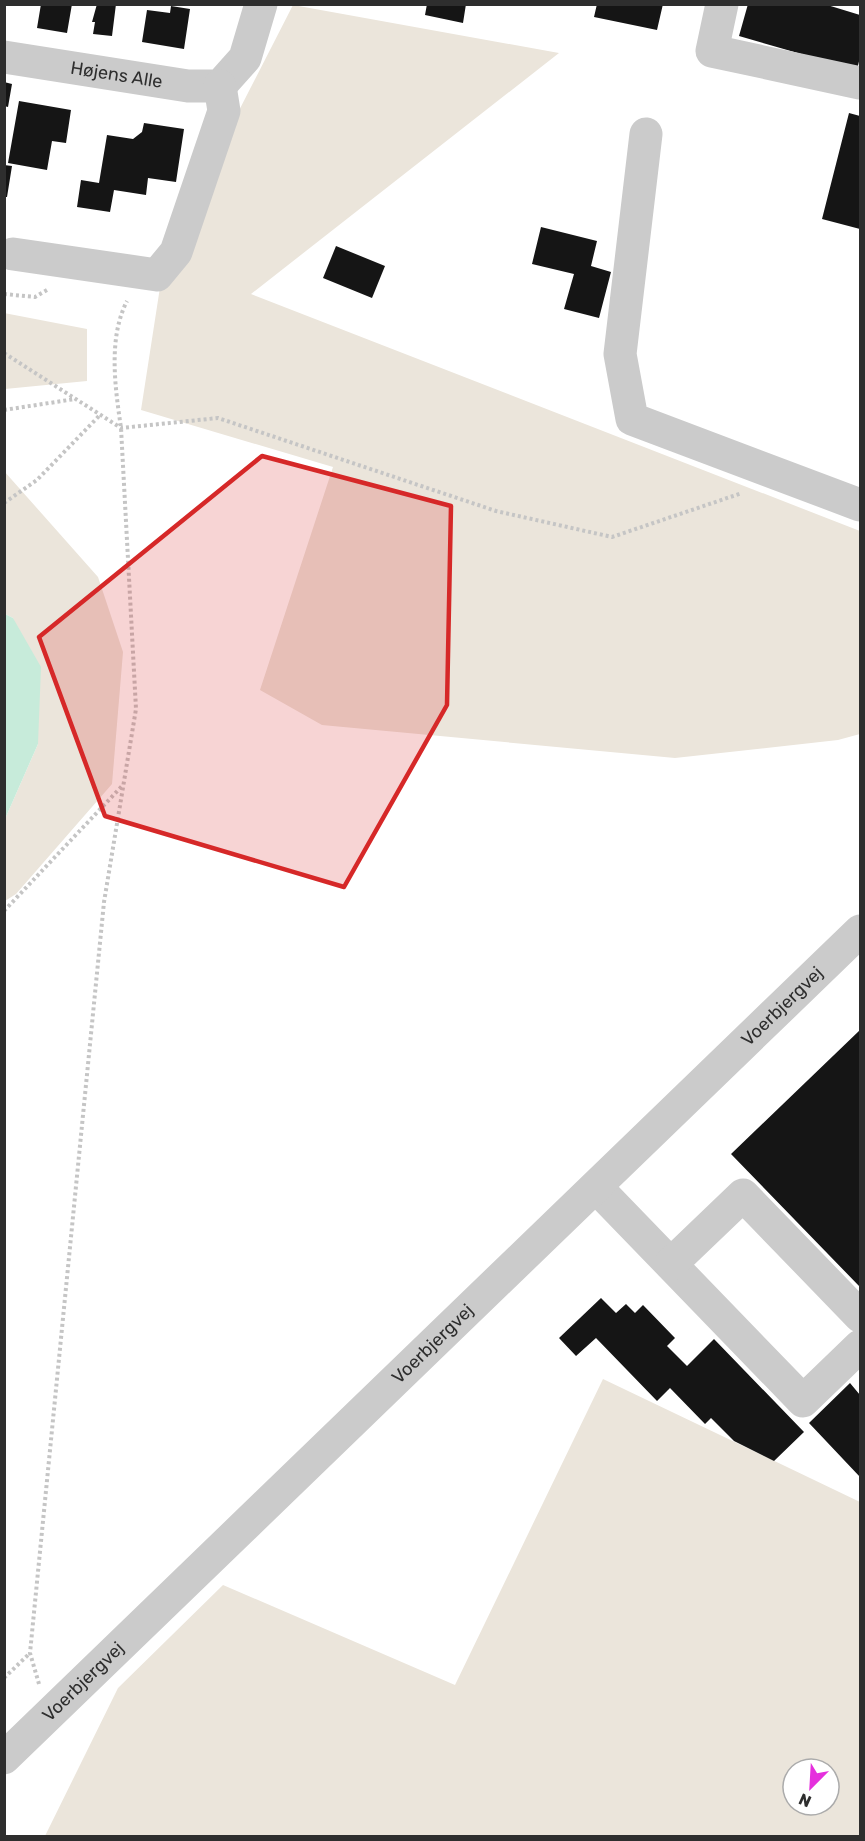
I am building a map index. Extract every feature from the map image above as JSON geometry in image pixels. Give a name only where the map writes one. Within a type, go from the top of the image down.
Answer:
[{"type":"street","points":[[13,254],[157,275],[176,252],[224,111],[224,83],[245,58],[261,4]]},
{"type":"street","points":[[722,4],[712,51],[861,83]]},
{"type":"street","name":"Højens Alle","points":[[4,57],[188,86],[224,83]]},
{"type":"street","points":[[646,134],[620,354],[632,419],[861,506]]},
{"type":"street","name":"Voerbjergvej","points":[[4,1758],[861,931]]},
{"type":"street","points":[[596,1187],[803,1401],[861,1346]]},
{"type":"street","points":[[670,1264],[743,1195],[861,1316]]},
{"type":"path","points":[[51,1715],[30,1653],[104,902],[136,709],[121,428],[115,386],[117,319]]},
{"type":"path","points":[[4,353],[121,428],[218,418],[496,511],[612,537],[752,489]]},
{"type":"path","points":[[4,410],[76,399]]},
{"type":"path","points":[[4,503],[37,480],[100,415]]},
{"type":"path","points":[[4,911],[123,786]]},
{"type":"path","points":[[4,1678],[30,1653]]},
{"type":"highlighted area","points":[[262,456],[451,506],[447,705],[344,887],[105,816],[39,637]]},
{"type":"shaded area","points":[[293,5],[559,53],[251,294],[860,531],[860,734],[838,740],[675,758],[322,725],[260,690],[333,467],[141,410],[165,255]]},
{"type":"shaded area","points":[[4,313],[87,329],[87,381],[5,389]]},
{"type":"shaded area","points":[[4,471],[98,577],[123,652],[112,784],[16,894],[5,901],[5,819],[38,744],[13,618],[5,614]]},
{"type":"shaded area","points":[[5,614],[13,618],[41,667],[38,744],[5,819]]},
{"type":"shaded area","points":[[603,1379],[860,1502],[860,1836],[45,1836],[118,1688],[223,1585],[455,1685]]},
{"type":"building","points":[[41,4],[72,4],[67,33],[37,28]]},
{"type":"building","points":[[97,4],[116,4],[112,36],[93,34],[95,22],[92,22]]},
{"type":"building","points":[[427,4],[466,4],[463,23],[425,15]]},
{"type":"building","points":[[597,4],[663,4],[657,30],[594,17]]},
{"type":"building","points":[[748,4],[824,4],[860,15],[860,57],[857,70],[739,36]]},
{"type":"building","points":[[171,6],[190,9],[184,49],[142,42],[147,10],[170,13]]},
{"type":"building","points":[[4,82],[12,84],[8,107],[4,106]]},
{"type":"building","points":[[19,101],[71,110],[66,143],[52,141],[47,170],[8,163]]},
{"type":"building","points":[[849,113],[860,116],[860,229],[822,219]]},
{"type":"building","points":[[144,123],[184,129],[176,182],[148,178],[146,195],[114,190],[110,212],[77,207],[81,180],[99,183],[107,135],[133,139],[142,132]]},
{"type":"building","points":[[4,165],[12,166],[7,197],[4,197]]},
{"type":"building","points":[[541,227],[597,241],[591,266],[611,272],[599,318],[564,309],[574,274],[532,264]]},
{"type":"building","points":[[336,246],[385,266],[372,298],[323,278]]},
{"type":"building","points":[[860,1030],[860,1287],[731,1154]]},
{"type":"building","points":[[601,1298],[616,1313],[626,1304],[635,1313],[643,1305],[675,1338],[667,1346],[687,1366],[714,1339],[804,1432],[774,1461],[734,1441],[711,1418],[705,1424],[670,1388],[657,1401],[596,1338],[576,1356],[559,1338]]},
{"type":"building","points":[[850,1383],[860,1395],[860,1477],[809,1423]]}]
